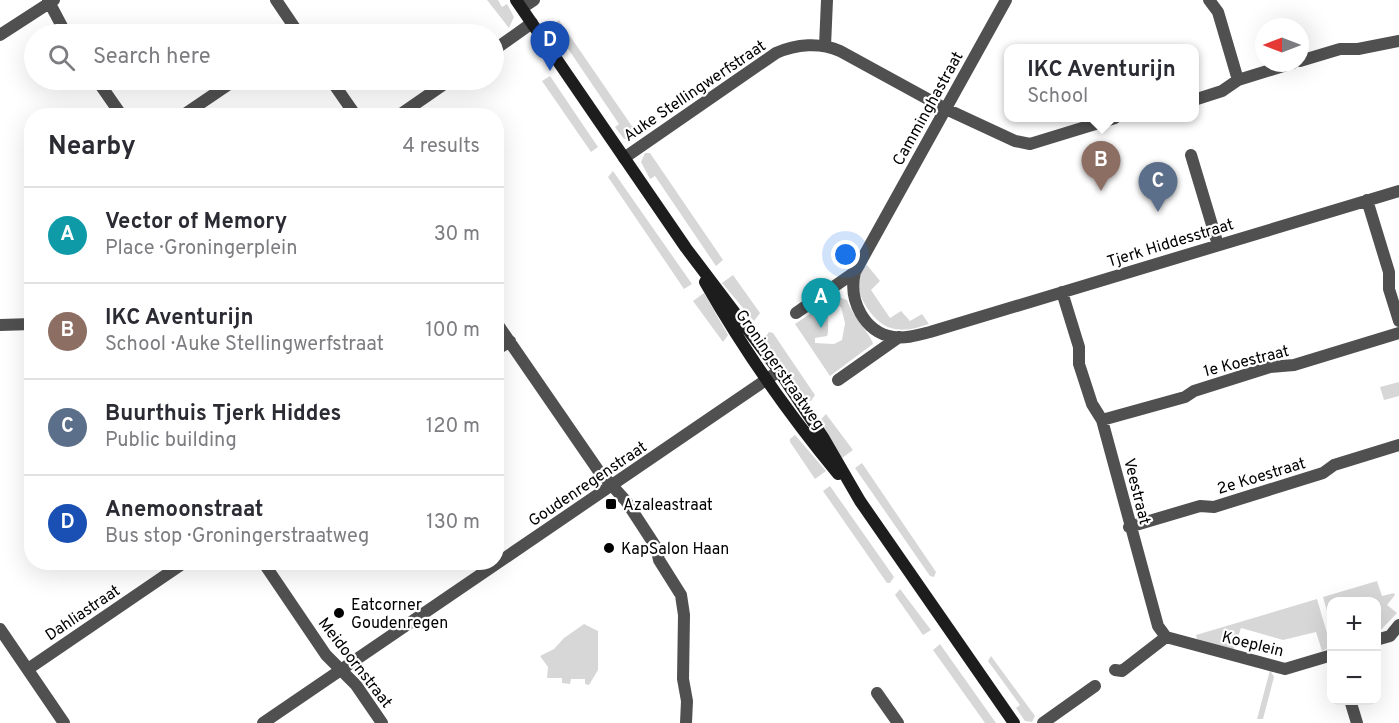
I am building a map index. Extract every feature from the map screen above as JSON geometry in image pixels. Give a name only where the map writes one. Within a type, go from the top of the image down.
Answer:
[{"type":"main road","name":"Groningerstraatweg","points":[[519,4],[686,248],[811,417],[860,501],[1014,723]]},
{"type":"main road","name":"Groningerstraatweg","points":[[686,248],[742,347],[792,418],[860,501]]},
{"type":"street","points":[[276,0],[292,24]]},
{"type":"street","points":[[519,4],[534,0]]},
{"type":"street","points":[[825,46],[827,0]]},
{"type":"street","name":"Camminghastraat","points":[[855,272],[1006,0]]},
{"type":"street","points":[[1209,0],[1218,12],[1238,80]]},
{"type":"street","points":[[0,35],[50,1],[61,24]]},
{"type":"street","points":[[504,43],[532,24]]},
{"type":"street","points":[[1309,58],[1340,49],[1358,50],[1399,41]]},
{"type":"street","name":"Auke Stellingwerfstraat","points":[[624,158],[776,53],[796,46],[825,46],[840,51],[946,109],[1015,141],[1030,144],[1099,122]]},
{"type":"street","points":[[1199,99],[1222,92],[1238,80],[1264,72]]},
{"type":"street","points":[[104,90],[116,108]]},
{"type":"street","points":[[194,108],[220,90]]},
{"type":"street","points":[[338,90],[350,108]]},
{"type":"street","points":[[410,108],[436,90]]},
{"type":"street","points":[[1191,155],[1218,245]]},
{"type":"street","name":"Tjerk Hiddesstraat","points":[[899,337],[950,326],[1399,191]]},
{"type":"street","points":[[1367,200],[1389,272],[1389,289],[1399,321]]},
{"type":"street","points":[[796,312],[855,272]]},
{"type":"street","points":[[855,272],[853,294],[862,316],[877,331],[899,337]]},
{"type":"street","name":"Veestraat","points":[[1062,292],[1079,347],[1079,364],[1092,404],[1102,420],[1125,500],[1129,527],[1158,626],[1166,637]]},
{"type":"street","points":[[0,325],[24,324]]},
{"type":"street","points":[[504,333],[598,470],[626,501],[656,547],[658,560],[681,594],[684,615],[683,679],[687,701],[686,723]]},
{"type":"street","name":"1e Koestraat","points":[[1102,420],[1185,397],[1194,391],[1270,367],[1294,365],[1399,333]]},
{"type":"street","points":[[838,380],[899,337]]},
{"type":"street","points":[[504,345],[510,341]]},
{"type":"street","name":"Goudenregenstraat","points":[[504,559],[779,371]]},
{"type":"street","name":"2e Koestraat","points":[[1129,527],[1200,506],[1214,507],[1323,473],[1334,465],[1399,446]]},
{"type":"street","name":"Dahliastraat","points":[[28,669],[173,570]]},
{"type":"street","name":"Meidoornstraat","points":[[268,570],[326,655],[356,685],[382,723]]},
{"type":"street","name":"Goudenregenstraat","points":[[263,723],[488,570]]},
{"type":"street","points":[[1381,639],[1390,636],[1399,626]]},
{"type":"street","points":[[0,629],[64,723]]},
{"type":"street","points":[[1115,670],[1122,671],[1166,637]]},
{"type":"street","name":"Koeplein","points":[[1166,637],[1285,669],[1327,656]]},
{"type":"street","points":[[1043,723],[1095,686]]},
{"type":"street","points":[[877,693],[898,723]]},
{"type":"street","points":[[1352,705],[1357,723]]},
{"type":"shaded area","points":[[487,0],[498,0],[502,7],[507,4],[514,17],[509,28]]},
{"type":"shaded area","points":[[559,20],[638,138],[624,139],[615,127],[619,124],[552,25]]},
{"type":"shaded area","points":[[550,76],[598,147],[591,152],[542,81]]},
{"type":"shaded area","points":[[645,153],[650,153],[723,260],[716,266],[655,176],[650,179],[641,162]]},
{"type":"shaded area","points":[[613,171],[692,284],[684,289],[608,177]]},
{"type":"shaded area","points":[[867,265],[880,281],[871,290],[890,318],[901,311],[910,321],[922,314],[929,324],[901,330],[882,324],[874,317],[862,299],[859,289],[858,279],[861,271]]},
{"type":"shaded area","points":[[733,275],[760,313],[754,321],[722,283]]},
{"type":"shaded area","points":[[704,293],[728,335],[723,342],[693,301]]},
{"type":"shaded area","points":[[836,296],[847,300],[873,344],[830,376],[795,324]],"holes":[[[837,305],[841,307],[845,323],[842,340],[834,344],[815,343],[815,338],[827,336],[828,315],[832,308]]]},
{"type":"shaded area","points":[[769,332],[773,333],[815,395],[811,401],[807,400],[764,339]]},
{"type":"shaded area","points":[[1399,382],[1399,396],[1384,400],[1380,387]]},
{"type":"shaded area","points":[[826,414],[853,450],[842,458],[820,420]]},
{"type":"shaded area","points":[[795,435],[826,471],[815,479],[790,442]]},
{"type":"shaded area","points":[[862,463],[936,572],[934,577],[930,576],[855,468]]},
{"type":"shaded area","points":[[830,486],[894,577],[890,583],[887,583],[823,491]]},
{"type":"shaded area","points":[[1377,581],[1382,596],[1394,593],[1395,595],[1387,605],[1397,613],[1381,630],[1381,597],[1327,597],[1327,611],[1323,597]]},
{"type":"shaded area","points":[[900,589],[931,630],[923,635],[895,595]]},
{"type":"shaded area","points":[[1317,599],[1327,633],[1327,649],[1322,651],[1316,632],[1283,640],[1241,628],[1233,651],[1197,639],[1196,635]]},
{"type":"shaded area","points":[[584,624],[598,631],[598,670],[589,685],[585,684],[585,679],[571,679],[570,684],[562,683],[562,678],[547,678],[548,667],[540,656],[554,649],[564,638]]},
{"type":"shaded area","points":[[940,644],[996,723],[985,723],[933,650]]},
{"type":"shaded area","points":[[991,656],[1035,716],[1032,722],[1025,721],[1016,708],[1020,705],[988,661]]},
{"type":"shaded area","points":[[1270,670],[1274,677],[1263,719],[1257,719]]},
{"type":"place","name":"Anemoonstraat","points":[[550,71]]},
{"type":"place","name":"IKC Aventurijn","points":[[1101,191]]},
{"type":"place","name":"Buurthuis Tjerk Hiddes","points":[[1158,212]]},
{"type":"place","name":"Vector of Memory","points":[[821,328]]},
{"type":"place","name":"Azaleastraat","points":[[611,504]]},
{"type":"place","name":"KapSalon Haan","points":[[609,548]]},
{"type":"place","name":"Eatcorner Goudenregen","points":[[339,613]]}]
